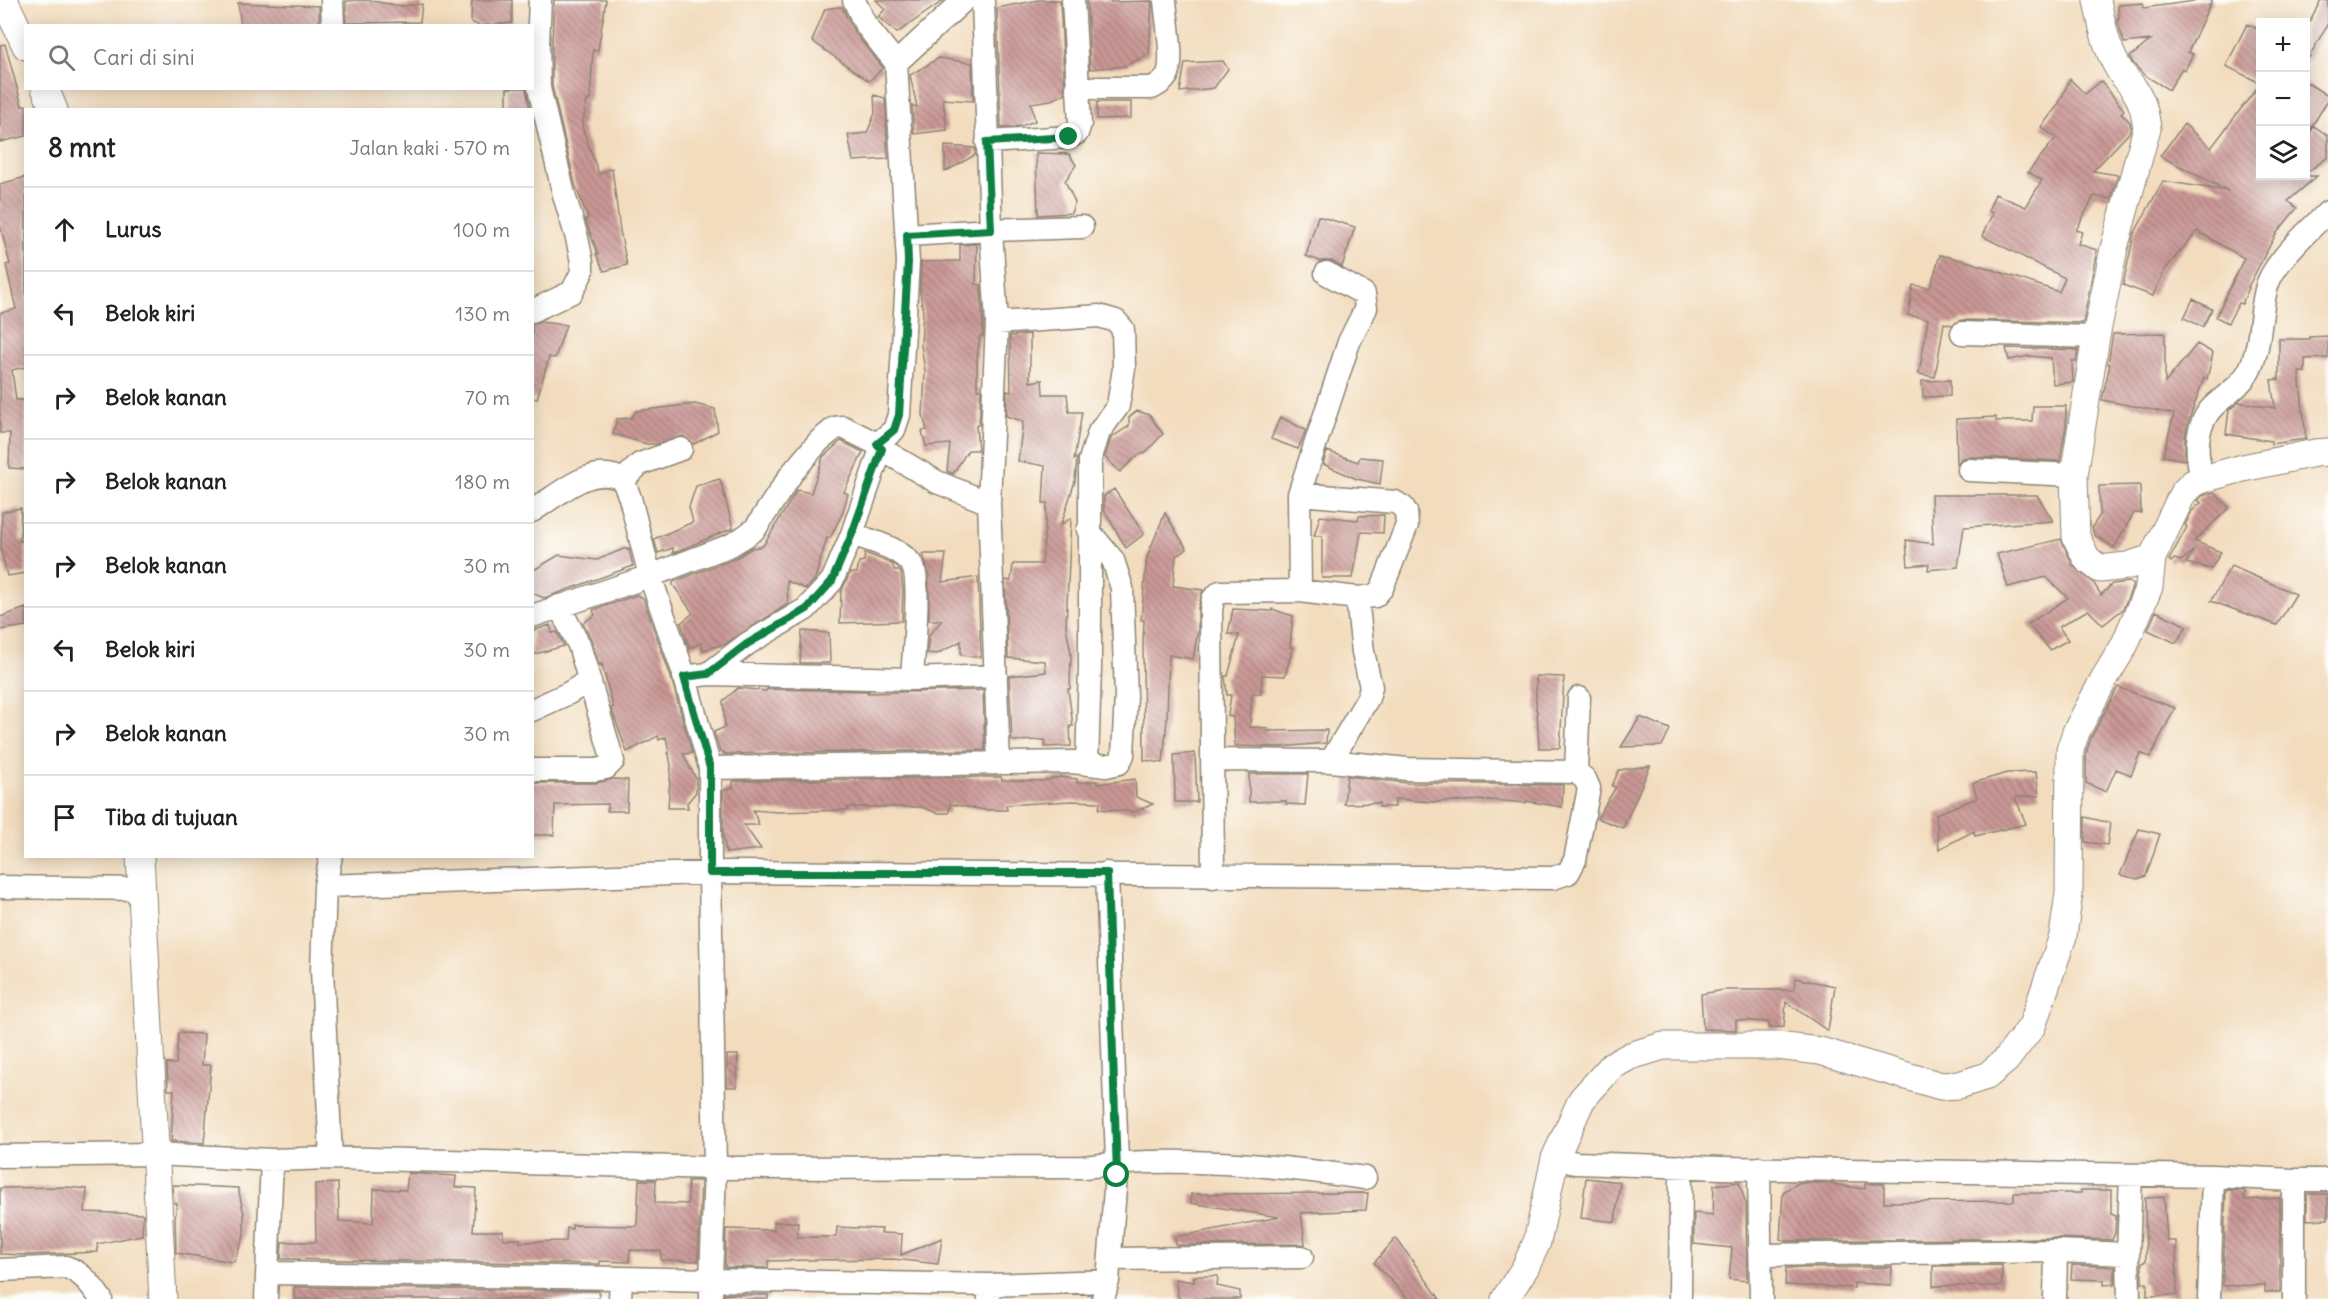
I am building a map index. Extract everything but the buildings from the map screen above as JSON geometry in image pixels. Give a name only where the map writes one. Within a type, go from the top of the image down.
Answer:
[{"type":"street","points":[[4,0],[24,42]]},
{"type":"street","points":[[332,0],[333,24]]},
{"type":"street","points":[[534,310],[572,292],[582,272],[582,262],[538,88],[535,43],[540,0]]},
{"type":"street","points":[[708,674],[747,644],[807,609],[832,581],[852,534],[879,446],[894,430],[899,415],[908,262],[896,63],[865,24],[854,0]]},
{"type":"street","points":[[896,63],[964,0]]},
{"type":"street","points":[[983,0],[987,142],[997,324],[989,503],[999,763]]},
{"type":"street","points":[[987,142],[1069,137],[1077,133],[1080,124],[1073,0]]},
{"type":"street","points":[[1077,88],[1152,88],[1162,83],[1168,73],[1169,58],[1164,0]]},
{"type":"street","points":[[2097,0],[2109,50],[2120,71],[2136,91],[2145,110],[2147,128],[2114,248],[2096,337],[2074,476],[2076,537],[2092,565],[2100,569],[2127,566],[2152,558]]},
{"type":"street","points":[[46,90],[53,108]]},
{"type":"street","points":[[2203,478],[2197,460],[2200,427],[2210,410],[2231,394],[2248,372],[2255,357],[2265,293],[2270,276],[2282,260],[2328,212]]},
{"type":"street","points":[[907,235],[1082,227]]},
{"type":"street","points":[[1300,591],[1299,494],[1349,342],[1366,308],[1364,294],[1359,289],[1326,273]]},
{"type":"street","points":[[997,324],[1099,315],[1116,321],[1123,329],[1124,368],[1118,406],[1099,432],[1090,460],[1087,764]]},
{"type":"street","points":[[1962,333],[2096,337]]},
{"type":"street","points":[[534,615],[650,576],[731,545],[755,529],[792,473],[828,432],[843,427],[937,482],[989,503]]},
{"type":"street","points":[[623,480],[640,464],[681,449]]},
{"type":"street","points":[[1505,1299],[1521,1275],[1537,1242],[1555,1158],[1582,1099],[1612,1066],[1629,1056],[1663,1046],[1777,1046],[1820,1051],[1941,1086],[1959,1085],[1987,1076],[2006,1060],[2032,1026],[2063,936],[2069,893],[2070,750],[2076,732],[2129,635],[2149,587],[2152,558],[2183,493],[2193,483],[2203,478],[2328,452]]},
{"type":"street","points":[[1969,470],[2074,476]]},
{"type":"street","points":[[535,504],[590,476],[608,473],[623,480],[630,498],[650,576],[684,677],[710,768],[715,1168],[711,1289]]},
{"type":"street","points":[[1213,877],[1213,599],[1220,592],[1300,591],[1357,598],[1375,596],[1382,588],[1407,525],[1406,512],[1395,502],[1299,494]]},
{"type":"street","points":[[710,768],[999,763],[1106,766],[1119,763],[1123,755],[1126,696],[1122,588],[1113,560],[1088,530]]},
{"type":"street","points":[[852,534],[895,551],[913,567],[916,586],[912,679]]},
{"type":"street","points":[[1331,761],[1368,698],[1371,687],[1363,652],[1357,598]]},
{"type":"street","points":[[534,770],[606,768],[611,765],[613,755],[588,681],[579,645],[559,606]]},
{"type":"street","points":[[684,677],[708,674],[912,679],[996,676]]},
{"type":"street","points":[[534,709],[569,693],[588,681]]},
{"type":"street","points":[[1576,772],[1579,698]]},
{"type":"street","points":[[325,886],[710,873],[1107,873],[1213,877],[1553,878],[1568,873],[1575,860],[1589,788],[1585,779],[1576,772],[1407,769],[1331,761],[1212,760]]},
{"type":"street","points":[[140,858],[163,1299]]},
{"type":"street","points":[[331,858],[325,886],[322,970],[331,1158]]},
{"type":"street","points":[[267,1273],[621,1289],[989,1292],[1105,1290],[1110,1259],[1117,1162],[1107,873]]},
{"type":"street","points":[[0,887],[141,889]]},
{"type":"street","points":[[0,1156],[155,1154],[272,1160],[331,1158],[715,1168],[1083,1167],[1117,1162],[1216,1163],[1365,1178]]},
{"type":"street","points":[[1555,1158],[1576,1162],[1681,1166],[2328,1180]]},
{"type":"street","points":[[266,1299],[272,1160]]},
{"type":"street","points":[[1680,1299],[1681,1166]]},
{"type":"street","points":[[1759,1168],[1761,1299]]},
{"type":"street","points":[[2128,1299],[2131,1175]]},
{"type":"street","points":[[2209,1299],[2213,1176]]},
{"type":"street","points":[[2294,1180],[2294,1299]]},
{"type":"street","points":[[1761,1255],[2056,1251],[2128,1254]]},
{"type":"street","points":[[2055,1299],[2056,1251]]},
{"type":"street","points":[[1110,1259],[1302,1257]]},
{"type":"street","points":[[0,1270],[66,1267],[75,1270],[87,1280],[101,1299]]},
{"type":"route","points":[[1069,137],[987,142],[991,230],[907,235],[908,262],[899,415],[894,430],[877,444],[882,449],[852,534],[832,581],[807,609],[747,644],[708,674],[684,677],[710,768],[710,873],[1107,873],[1117,1175]]}]
